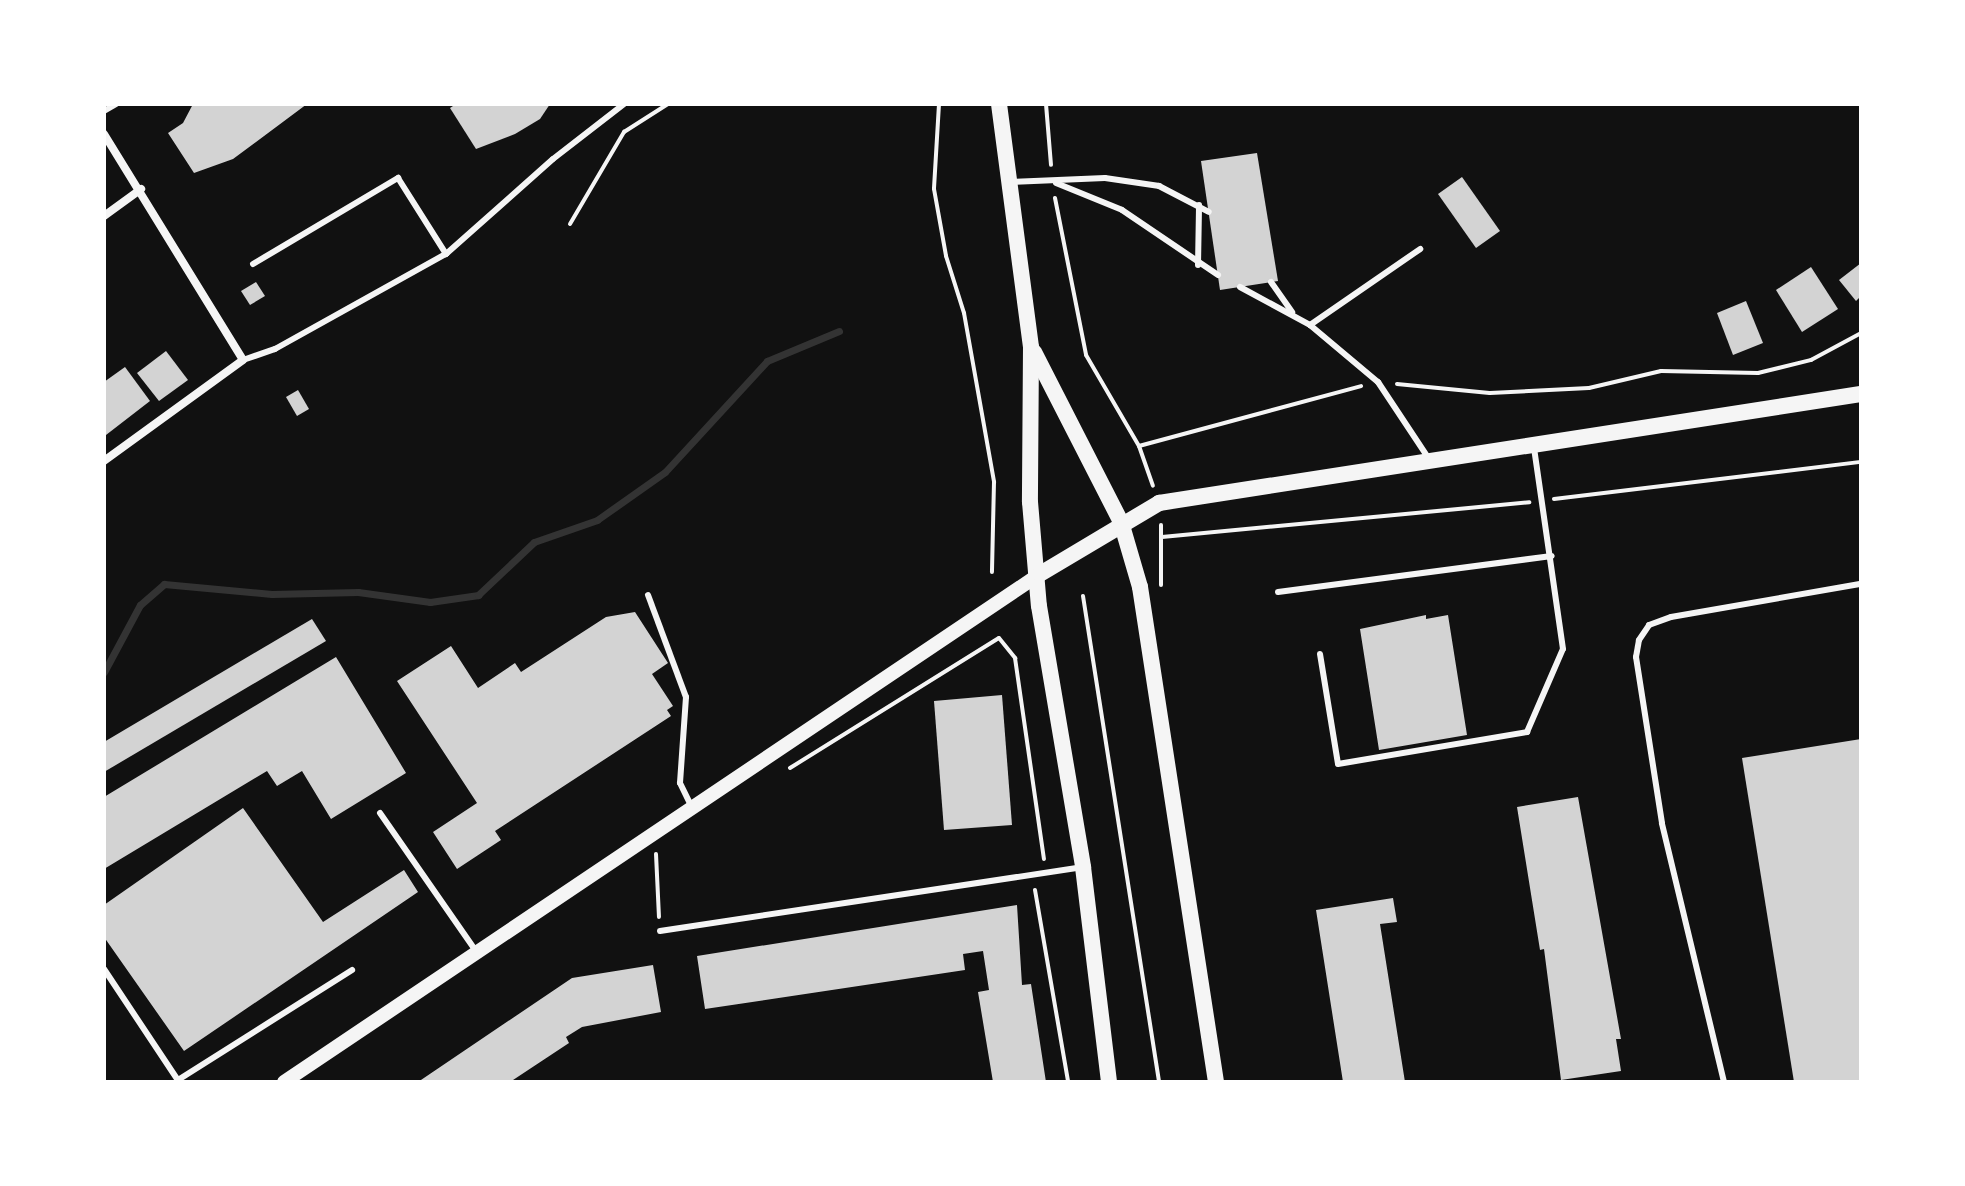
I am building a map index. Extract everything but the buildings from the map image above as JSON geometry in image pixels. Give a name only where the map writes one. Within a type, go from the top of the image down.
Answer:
[{"type":"main road","points":[[999,104],[1031,347],[1030,502],[1040,574],[1039,606],[1083,867],[1109,1082]]},
{"type":"main road","points":[[1031,347],[1121,522],[1140,587],[1216,1082]]},
{"type":"main road","points":[[1040,574],[1121,522],[1159,503],[1861,394]]},
{"type":"street","points":[[104,134],[141,189],[243,360],[104,461]]},
{"type":"street","points":[[104,216],[141,189]]},
{"type":"street","points":[[284,1082],[1040,574]]},
{"type":"lane","points":[[104,111],[116,104]]},
{"type":"lane","points":[[243,360],[275,349],[446,254],[553,159],[624,104]]},
{"type":"lane","points":[[253,264],[398,178],[446,254]]},
{"type":"lane","points":[[1007,182],[1105,178],[1159,186],[1209,212]]},
{"type":"lane","points":[[1052,182],[1122,210],[1198,265],[1218,275]]},
{"type":"lane","points":[[1198,265],[1199,205]]},
{"type":"lane","points":[[1310,325],[1420,249]]},
{"type":"lane","points":[[1271,282],[1295,315]]},
{"type":"lane","points":[[1240,287],[1310,325],[1378,382],[1431,462]]},
{"type":"lane","points":[[1320,654],[1338,764],[1527,732],[1563,649],[1545,500],[1534,447]]},
{"type":"lane","points":[[1278,592],[1552,556]]},
{"type":"lane","points":[[1724,1082],[1662,823],[1636,657],[1639,640],[1649,625],[1671,617],[1861,584]]},
{"type":"lane","points":[[648,595],[686,697],[680,783],[692,808]]},
{"type":"lane","points":[[380,813],[477,953]]},
{"type":"lane","points":[[660,931],[1083,867]]},
{"type":"lane","points":[[104,969],[178,1081],[352,970]]},
{"type":"path","points":[[570,224],[624,132],[668,104]]},
{"type":"path","points":[[939,104],[934,189],[946,256],[964,313],[994,482],[992,572]]},
{"type":"path","points":[[1046,104],[1052,182],[1086,355],[1139,446],[1378,382],[1490,393],[1589,388],[1661,371],[1758,373],[1811,360],[1861,333]]},
{"type":"path","points":[[1162,537],[1545,500],[1861,462]]},
{"type":"path","points":[[1083,596],[1159,1082]]},
{"type":"path","points":[[785,771],[999,638]]},
{"type":"path","points":[[660,931],[655,852],[668,844]]},
{"type":"waterway","points":[[104,672],[140,605],[164,584],[272,594],[358,592],[430,602],[478,595],[534,542],[597,520],[665,472],[767,361],[839,331]]}]
